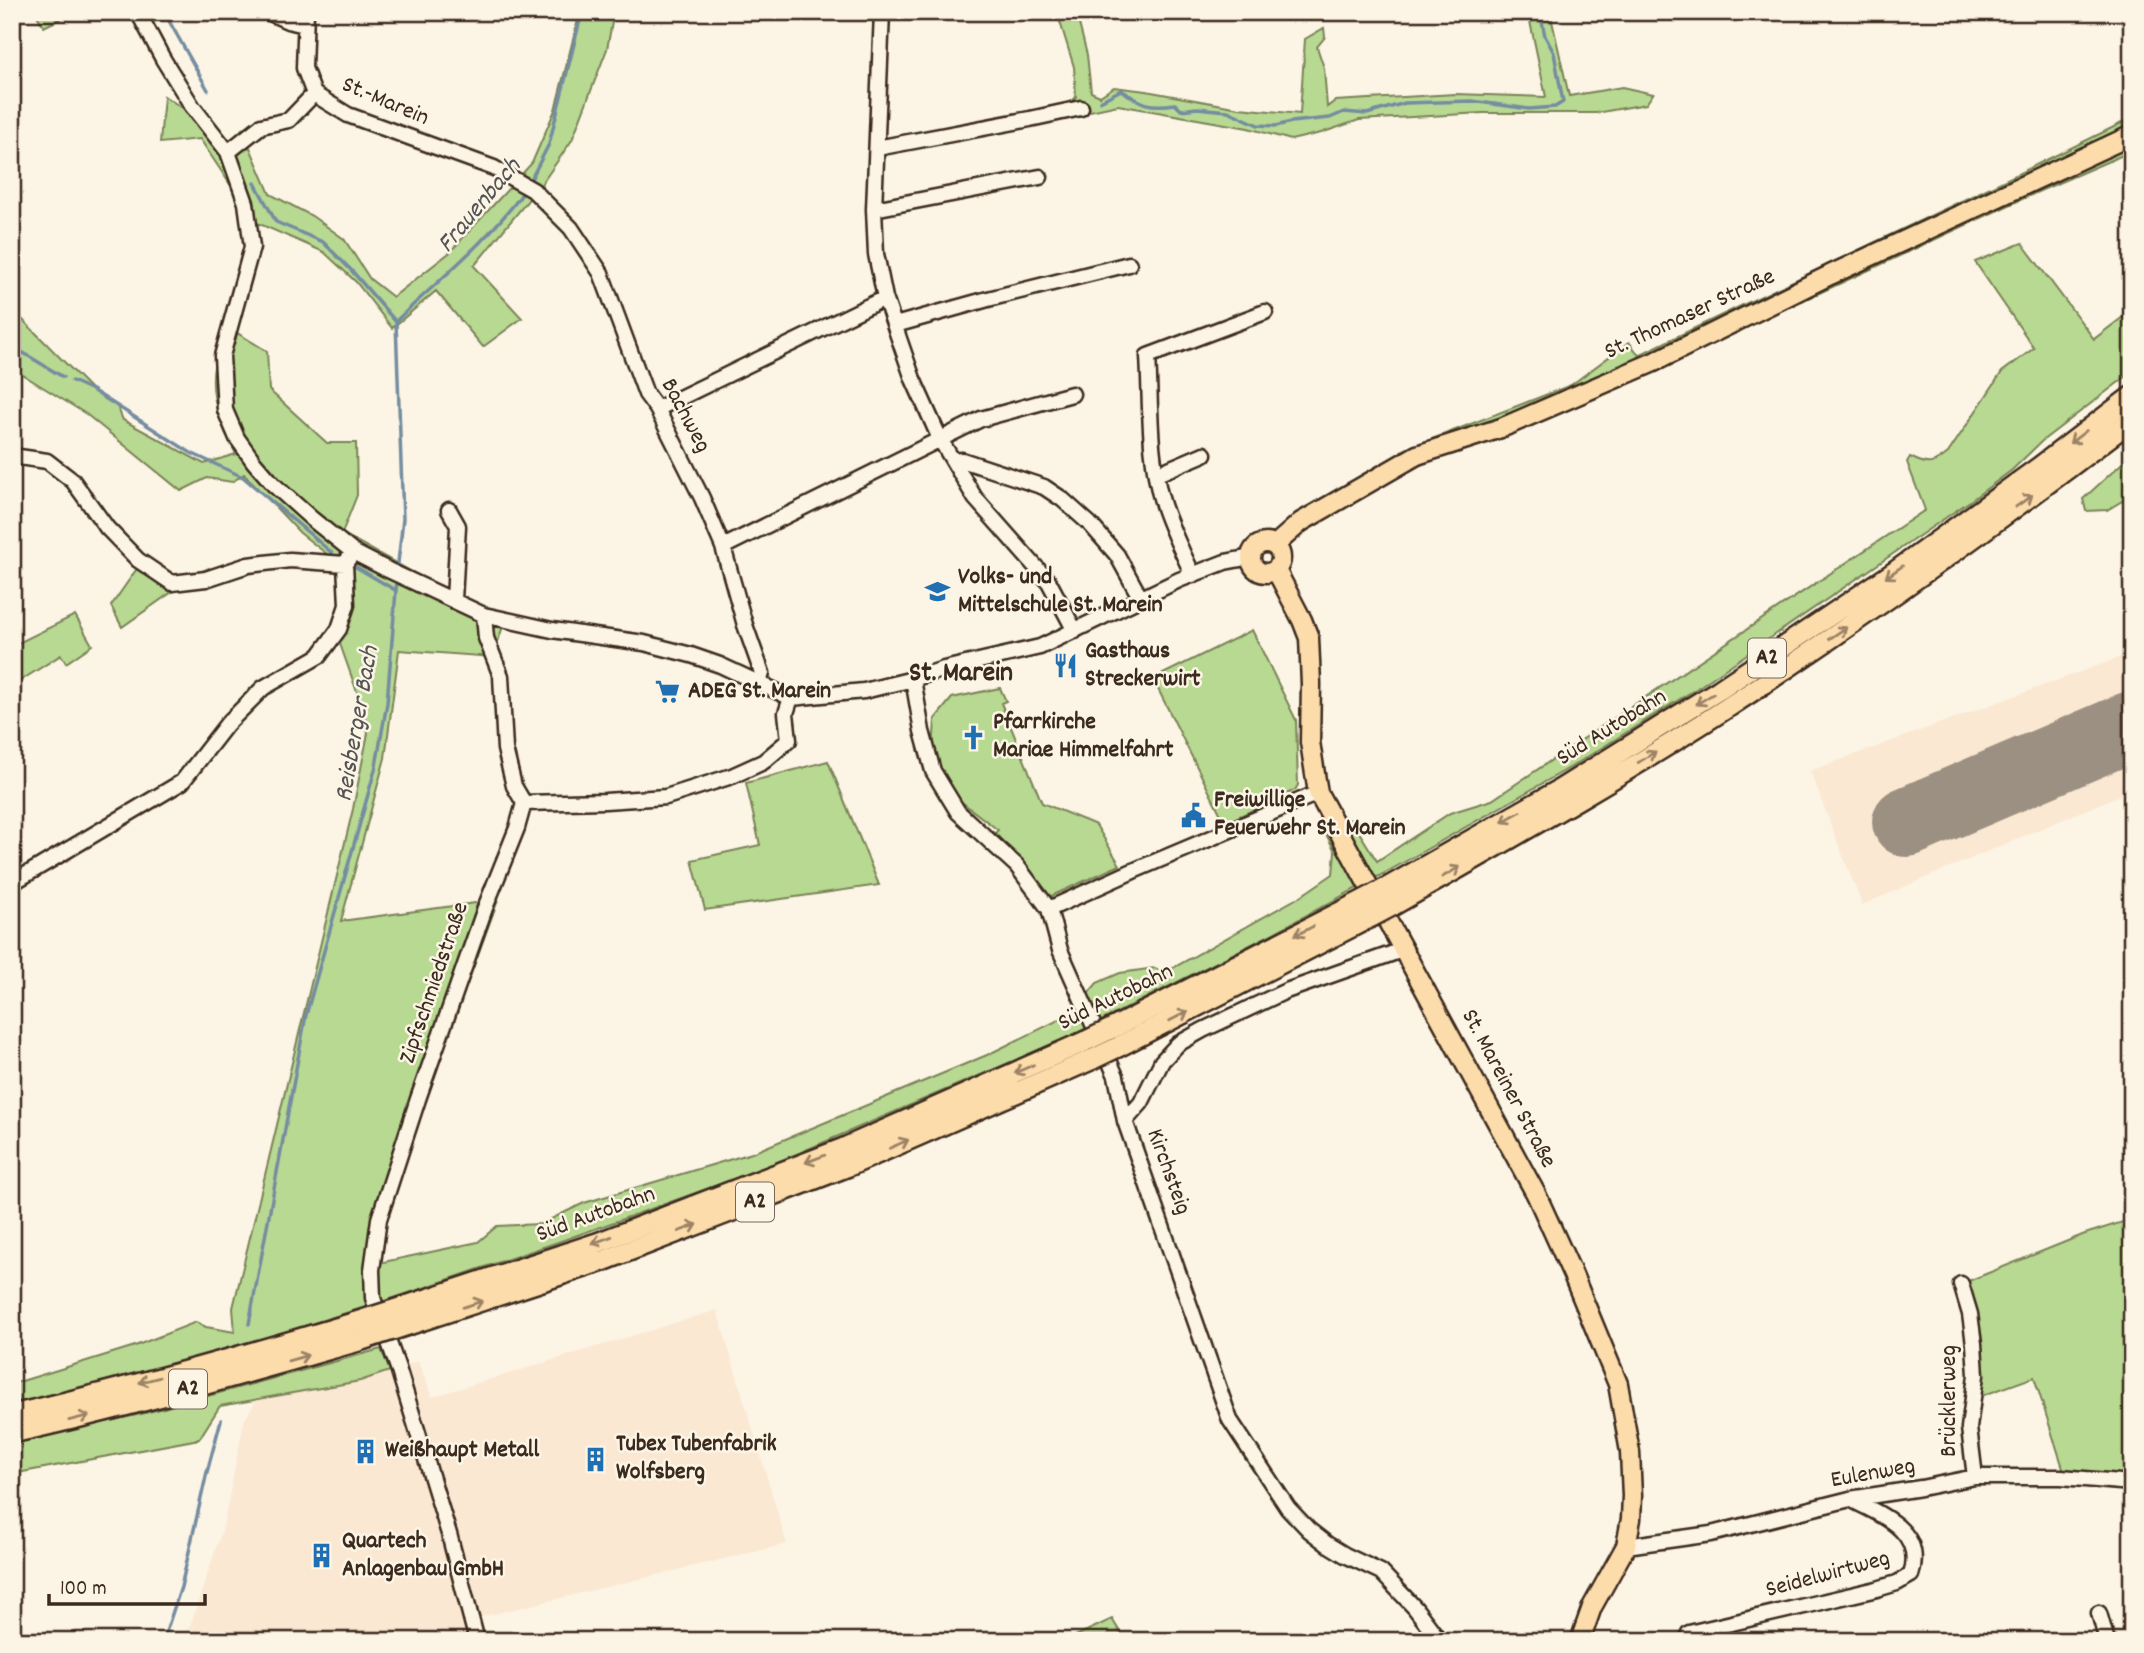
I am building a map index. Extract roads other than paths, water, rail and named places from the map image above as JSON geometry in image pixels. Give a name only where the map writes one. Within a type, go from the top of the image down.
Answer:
[{"type":"highway","name":"Süd Autobahn","points":[[1387,898],[1719,691],[1893,573],[2132,396]]},
{"type":"highway","name":"Süd Autobahn","points":[[12,1433],[148,1400],[406,1316],[844,1148],[1090,1050],[1570,805],[1729,706],[1907,586],[2132,420]]},
{"type":"highway","name":"Süd Autobahn","points":[[12,1415],[250,1353],[359,1331]]},
{"type":"main road","name":"St. Thomaser Straße","points":[[1275,545],[1301,522],[1417,455],[1501,428],[1654,362],[1830,275],[2132,135]]},
{"type":"main road","points":[[1266,542],[1275,545],[1281,555],[1276,570],[1269,573],[1254,568],[1251,557],[1258,545],[1266,542]]},
{"type":"main road","name":"St. Mareiner Straße","points":[[1276,570],[1309,638],[1310,742],[1318,793],[1536,1194],[1618,1384],[1630,1451],[1632,1496],[1626,1546],[1592,1606],[1580,1641]]},
{"type":"street","points":[[12,883],[182,782],[227,724],[264,688],[319,656],[339,629],[346,605],[349,558],[254,462],[237,438],[225,410],[222,356],[252,247],[246,202],[228,152],[192,106],[155,47],[138,12]]},
{"type":"street","points":[[268,12],[288,21],[305,19]]},
{"type":"street","points":[[882,12],[874,209],[876,254],[885,298],[913,379],[940,439],[975,498],[1049,582],[1075,631]]},
{"type":"street","name":"St.-Marein","points":[[305,19],[304,68],[314,94],[348,116],[494,168],[533,190]]},
{"type":"street","points":[[228,152],[261,126],[289,120],[314,94]]},
{"type":"street","points":[[877,148],[1081,108]]},
{"type":"street","points":[[874,209],[1040,177]]},
{"type":"street","name":"Bachweg","points":[[533,190],[571,228],[601,273],[646,394],[657,409],[702,498],[723,547],[762,673],[759,682]]},
{"type":"street","points":[[895,326],[988,299],[1129,264]]},
{"type":"street","points":[[657,409],[885,298]]},
{"type":"street","points":[[1193,575],[1166,513],[1157,474],[1152,449],[1149,356],[1265,312]]},
{"type":"street","points":[[723,547],[981,419],[1072,394]]},
{"type":"street","points":[[1157,474],[1203,454]]},
{"type":"street","points":[[12,456],[47,461],[73,481],[122,544],[138,560],[172,583],[206,579],[248,565],[349,558],[388,570],[484,615],[552,630],[644,643],[691,655],[791,698],[864,691],[1040,647],[1140,597],[1225,562],[1251,557]]},
{"type":"street","points":[[953,461],[961,460],[1044,487],[1062,499],[1090,524],[1117,555],[1140,597]]},
{"type":"street","points":[[449,510],[458,526],[454,600]]},
{"type":"street","points":[[484,615],[486,638],[501,676],[505,749],[514,786],[524,803],[666,797],[732,776],[763,762],[789,740],[786,713],[791,698]]},
{"type":"street","name":"Kirchsteig","points":[[913,679],[922,731],[933,771],[958,812],[1017,866],[1049,909],[1060,950],[1116,1076],[1125,1121],[1230,1420],[1287,1508],[1327,1544],[1381,1572],[1415,1608],[1440,1641]]},
{"type":"street","points":[[1049,909],[1318,793]]},
{"type":"street","name":"Zipfschmiedstraße","points":[[477,1641],[449,1534],[398,1368],[373,1298],[372,1270],[379,1219],[418,1099],[524,803]]},
{"type":"street","points":[[1125,1121],[1141,1103],[1163,1061],[1178,1044],[1286,991],[1405,949]]},
{"type":"street","name":"Brücklerweg","points":[[1961,1284],[1970,1314],[1974,1344],[1976,1375],[1969,1427],[1975,1477]]},
{"type":"street","name":"Eulenweg","points":[[1626,1546],[1711,1534],[1850,1499],[1975,1477],[2061,1476],[2132,1483]]},
{"type":"street","name":"Seidelwirtweg","points":[[1689,1633],[1877,1589],[1911,1575],[1916,1561],[1910,1538],[1892,1522],[1850,1499]]},
{"type":"street","points":[[2099,1613],[2107,1641]]},
{"type":"waterway","name":"Reisberger Bach","points":[[164,12],[208,90]]},
{"type":"waterway","name":"Frauenbach","points":[[529,183],[549,144],[582,12]]},
{"type":"waterway","points":[[1100,101],[1121,90],[1146,104],[1175,104],[1181,110],[1197,108],[1228,111],[1258,125],[1276,126],[1330,118],[1344,112],[1367,114],[1405,103],[1472,101],[1529,109],[1555,107],[1563,102],[1554,53],[1545,36],[1540,12]]},
{"type":"waterway","name":"Reisberger Bach","points":[[255,183],[276,222],[323,242],[396,322],[403,519],[397,571]]},
{"type":"waterway","name":"Frauenbach","points":[[396,321],[496,226],[525,190]]},
{"type":"waterway","points":[[12,346],[63,377]]},
{"type":"waterway","points":[[72,381],[92,390],[191,453],[243,477],[332,553]]},
{"type":"waterway","points":[[356,567],[395,590]]},
{"type":"waterway","name":"Reisberger Bach","points":[[249,1324],[306,1015],[376,766],[387,703],[397,578]]},
{"type":"waterway","name":"Reisberger Bach","points":[[163,1641],[181,1587],[221,1420]]},
{"type":"place","name":"Volks- und Mittelschule St. Marein","points":[[938,592]]},
{"type":"place","name":"Gasthaus Streckerwirt","points":[[1065,666]]},
{"type":"place","name":"ADEG St. Marein","points":[[668,692]]},
{"type":"place","name":"Pfarrkirche Mariae Himmelfahrt","points":[[973,737]]},
{"type":"place","name":"Freiwillige Feuerwehr St. Marein","points":[[1194,815]]},
{"type":"place","name":"Weißhaupt Metall","points":[[365,1451]]},
{"type":"place","name":"Tubex Tubenfabrik Wolfsberg","points":[[596,1459]]},
{"type":"place","name":"Quartech Anlagenbau GmbH","points":[[322,1556]]},
{"type":"district","name":"St. Marein","points":[[961,675]]}]
